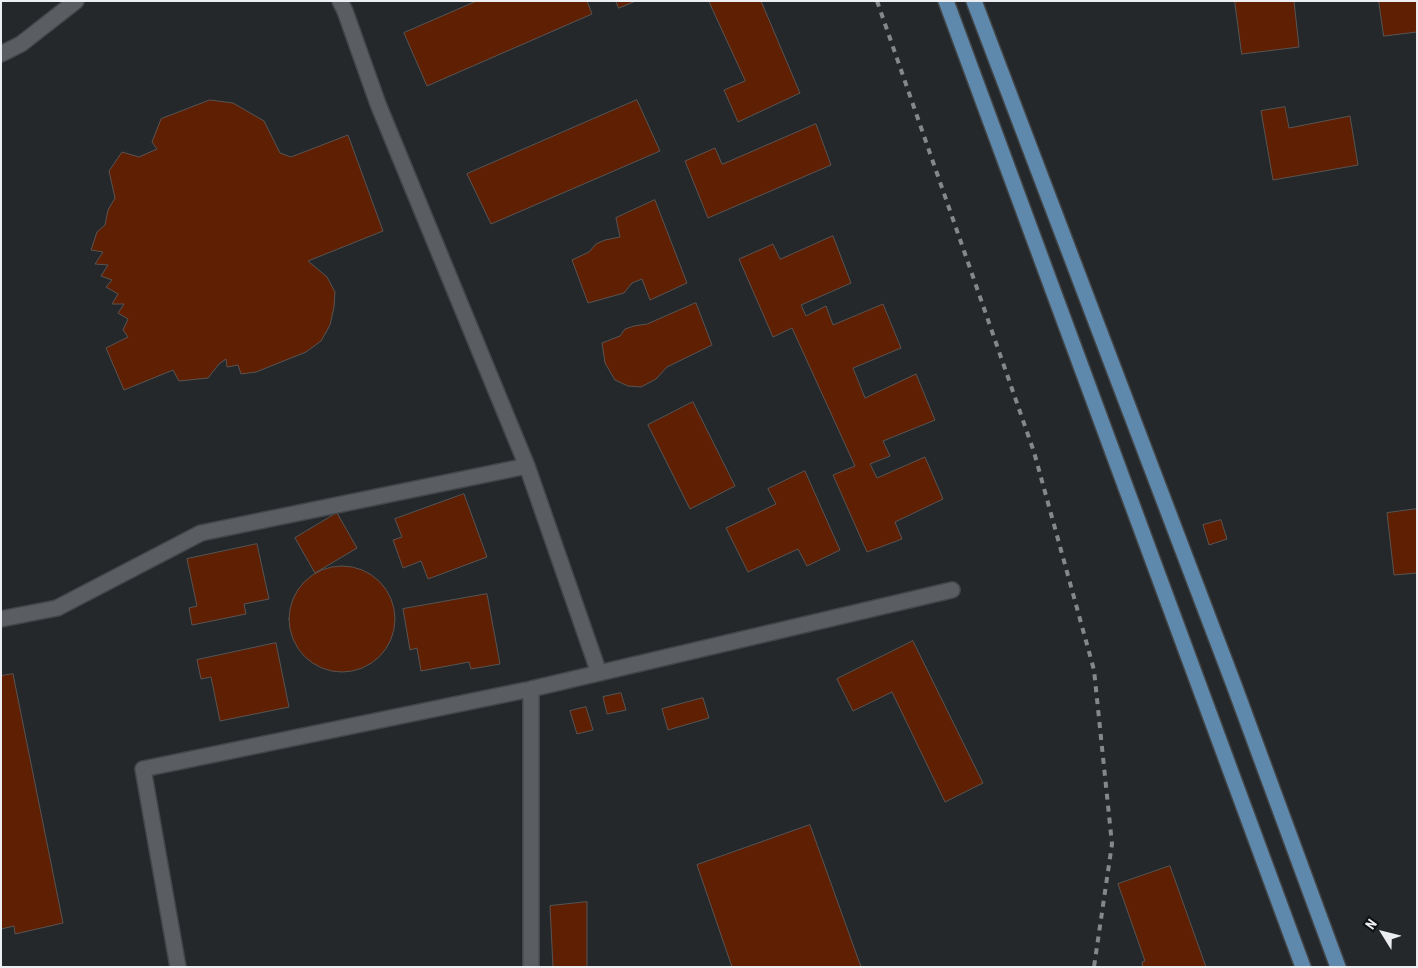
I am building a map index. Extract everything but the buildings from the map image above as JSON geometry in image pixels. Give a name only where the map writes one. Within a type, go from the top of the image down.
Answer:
[{"type":"main road","points":[[946,1],[1302,967]]},
{"type":"main road","points":[[974,1],[1234,685],[1338,967]]},
{"type":"lane","points":[[1,54],[21,44],[76,1]]},
{"type":"lane","points":[[340,1],[378,104],[527,466],[599,673]]},
{"type":"lane","points":[[1,619],[57,608],[201,533],[527,466]]},
{"type":"lane","points":[[178,967],[143,769],[531,689],[952,590]]},
{"type":"lane","points":[[531,689],[531,967]]},
{"type":"railway","points":[[877,1],[1034,452],[1094,670],[1112,844],[1094,967]]}]
